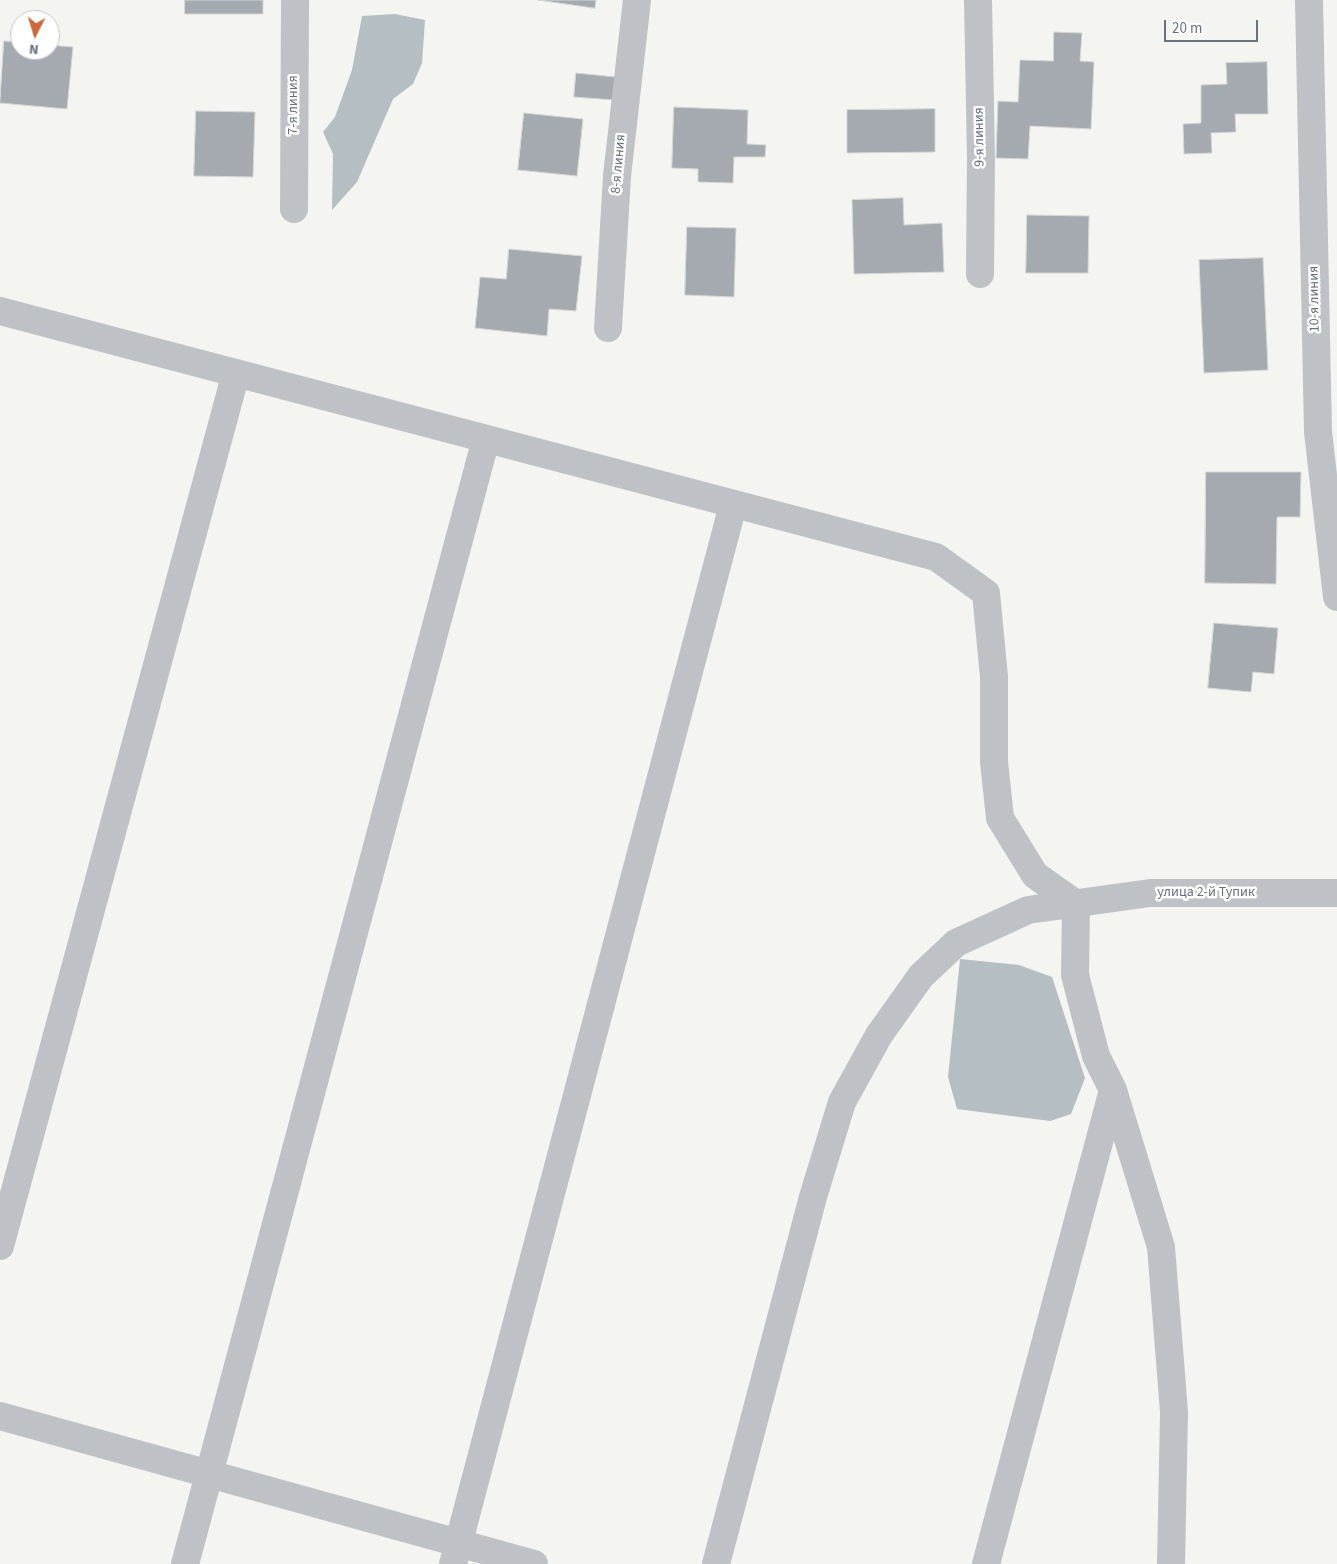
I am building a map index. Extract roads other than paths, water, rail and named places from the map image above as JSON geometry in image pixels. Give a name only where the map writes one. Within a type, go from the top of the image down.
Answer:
[{"type":"street","name":"7-я линия","points":[[294,209],[295,0]]},
{"type":"street","name":"8-я линия","points":[[608,328],[617,176],[637,0]]},
{"type":"street","name":"9-я линия","points":[[978,0],[981,158],[980,274]]},
{"type":"street","name":"10-я линия","points":[[1309,0],[1318,432],[1337,597]]},
{"type":"street","points":[[0,312],[936,557],[986,593],[994,677],[994,762],[1000,818],[1035,875],[1076,904],[1075,975],[1096,1056],[1113,1090],[1161,1248],[1174,1412],[1171,1564]]},
{"type":"street","points":[[0,1246],[236,374]]},
{"type":"street","points":[[185,1564],[486,440]]},
{"type":"street","points":[[456,1553],[733,505]]},
{"type":"street","name":"улица 2-й Тупик","points":[[716,1564],[810,1207],[842,1102],[879,1035],[921,976],[956,943],[1028,910],[1150,893],[1337,893]]},
{"type":"street","points":[[986,1564],[1113,1090]]},
{"type":"street","points":[[0,1416],[210,1474],[456,1553],[534,1564]]}]
